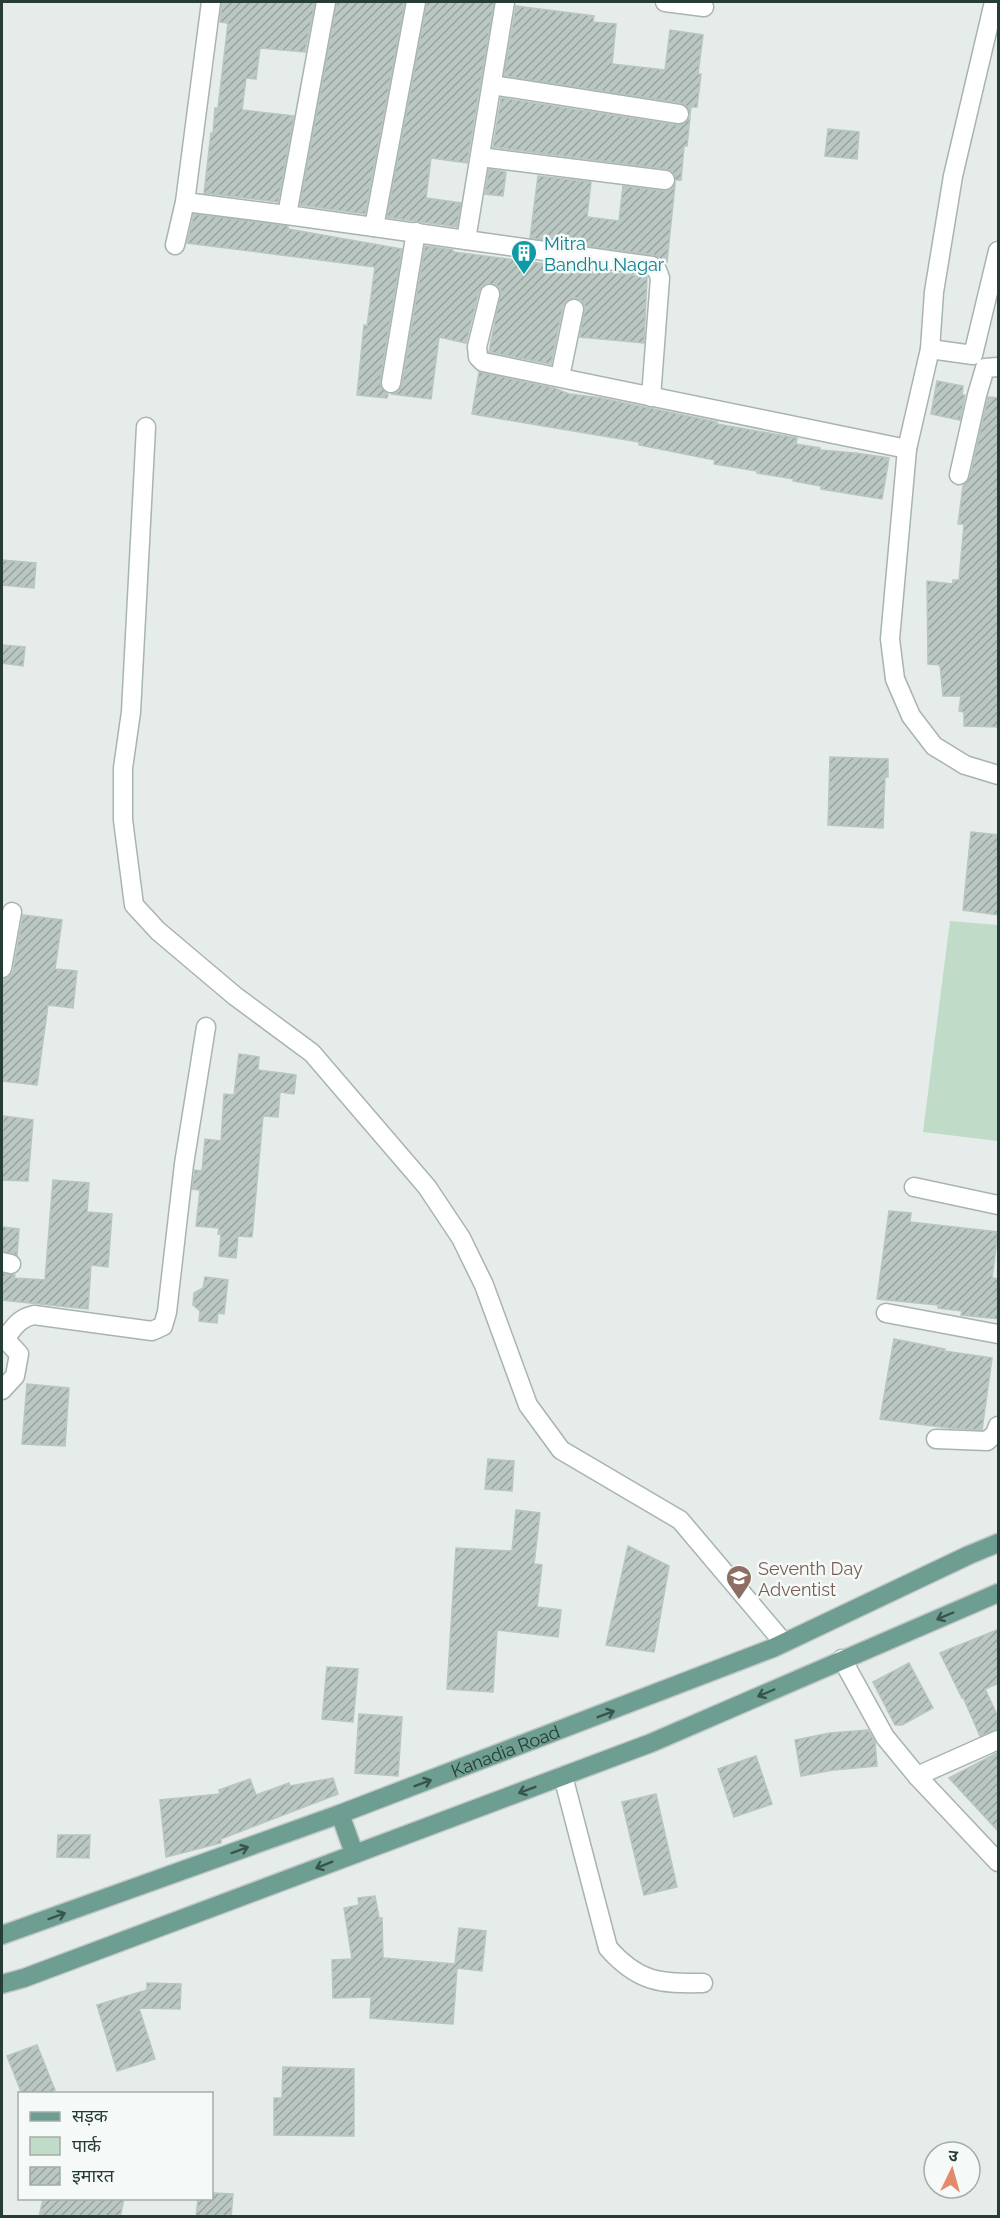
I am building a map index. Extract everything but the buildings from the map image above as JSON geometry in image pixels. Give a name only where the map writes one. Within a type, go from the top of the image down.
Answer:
[{"type":"main road","name":"Kanadia Road","points":[[2,1935],[340,1814],[784,1643],[999,1543]]},
{"type":"main road","points":[[2,1984],[36,1974],[651,1743],[999,1593]]},
{"type":"main road","points":[[340,1814],[354,1853]]},
{"type":"street","points":[[175,245],[184,202],[211,2]]},
{"type":"street","points":[[287,215],[326,2]]},
{"type":"street","points":[[374,227],[416,2]]},
{"type":"street","points":[[466,240],[506,2]]},
{"type":"street","points":[[665,2],[704,7]]},
{"type":"street","points":[[994,2],[953,176],[934,292],[930,349],[907,449],[890,639],[894,679],[911,716],[934,746],[965,765],[999,775]]},
{"type":"street","points":[[492,85],[679,114]]},
{"type":"street","points":[[480,157],[665,180]]},
{"type":"street","points":[[184,202],[652,266],[657,270],[660,278],[651,397]]},
{"type":"street","points":[[391,383],[416,232]]},
{"type":"street","points":[[930,349],[973,355],[999,251]]},
{"type":"street","points":[[490,294],[477,347],[478,357],[483,362],[907,449]]},
{"type":"street","points":[[560,377],[574,309]]},
{"type":"street","points":[[959,475],[985,368],[999,367]]},
{"type":"street","points":[[146,427],[131,712],[123,768],[123,820],[134,905],[159,931],[235,996],[312,1053],[427,1187],[461,1238],[484,1285],[528,1406],[561,1450],[680,1520],[784,1643]]},
{"type":"street","points":[[2,968],[12,912]]},
{"type":"street","points":[[2,1390],[15,1376],[20,1354],[3,1339],[19,1320],[34,1315],[152,1331],[163,1326],[167,1312],[184,1164],[206,1028]]},
{"type":"street","points":[[914,1187],[999,1206]]},
{"type":"street","points":[[886,1312],[999,1334]]},
{"type":"street","points":[[936,1439],[987,1441],[999,1426]]},
{"type":"street","points":[[842,1659],[885,1737],[918,1776],[999,1862]]},
{"type":"street","points":[[918,1776],[999,1740]]},
{"type":"street","points":[[563,1776],[608,1948],[623,1964],[648,1979],[678,1983],[704,1983]]},
{"type":"green space","points":[[950,921],[998,925],[998,1141],[923,1132]]},
{"type":"place","name":"Mitra Bandhu Nagar","points":[[524,276]]},
{"type":"place","name":"Seventh Day Adventist","points":[[739,1601]]}]
